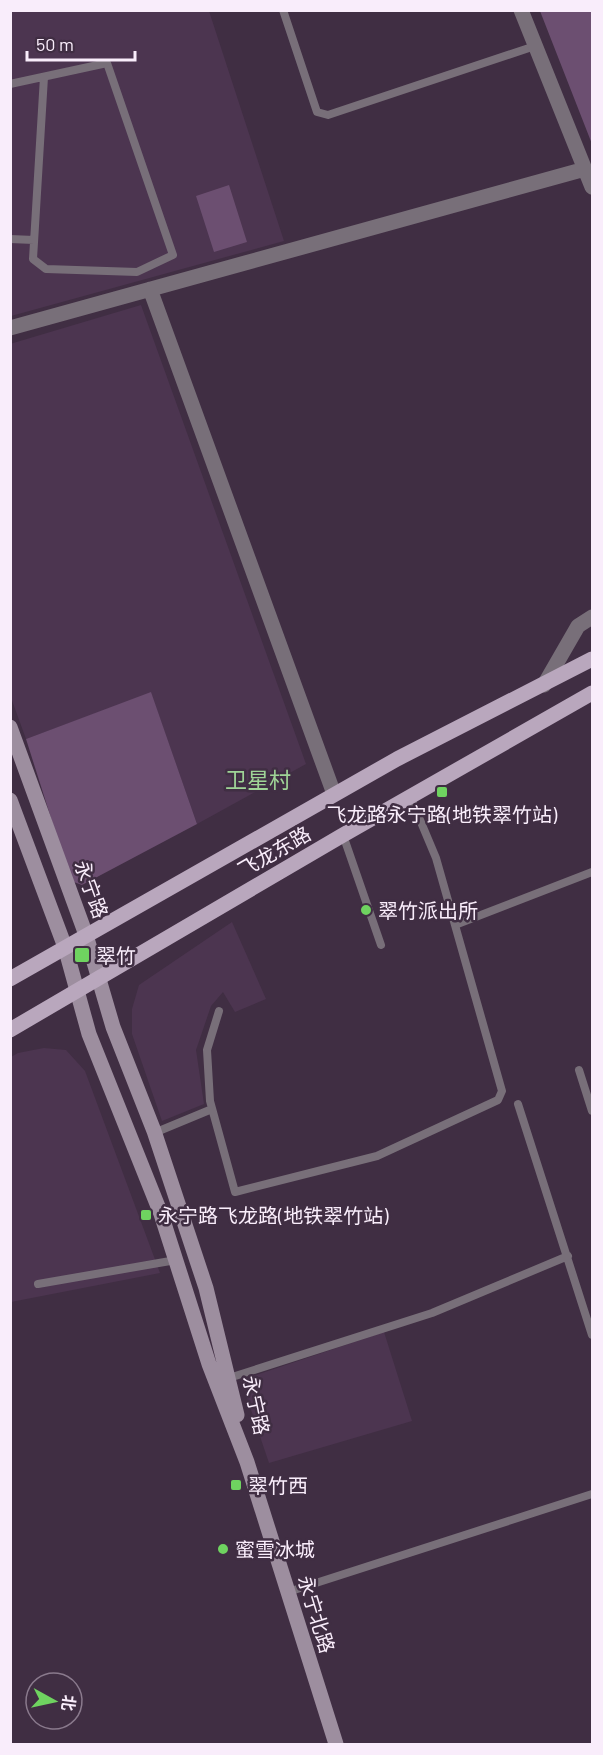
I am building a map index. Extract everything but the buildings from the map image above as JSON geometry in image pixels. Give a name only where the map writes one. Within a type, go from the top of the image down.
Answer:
[{"type":"main road","name":"飞龙东路","points":[[10,979],[397,759],[592,659]]},
{"type":"main road","name":"飞龙东路","points":[[10,1030],[410,796],[592,693]]},
{"type":"main road","name":"永宁路","points":[[10,727],[86,935],[113,1027],[154,1133],[206,1288],[247,1462]]},
{"type":"main road","name":"永宁路","points":[[10,800],[65,947],[89,1034],[161,1214],[209,1364],[247,1462]]},
{"type":"main road","name":"永宁北路","points":[[247,1462],[336,1744]]},
{"type":"street","points":[[521,10],[592,187]]},
{"type":"street","points":[[10,328],[585,169]]},
{"type":"street","points":[[150,289],[334,794]]},
{"type":"street","points":[[544,685],[578,626],[592,617]]},
{"type":"lane","points":[[283,10],[317,112],[328,115],[535,46]]},
{"type":"lane","points":[[10,84],[107,63],[173,255],[137,272],[46,269],[33,259],[44,77]]},
{"type":"lane","points":[[10,239],[34,240]]},
{"type":"lane","points":[[219,1011],[207,1050],[212,1109],[235,1192],[377,1156],[498,1100],[502,1091],[436,858],[410,796]]},
{"type":"lane","points":[[343,835],[381,945]]},
{"type":"lane","points":[[455,925],[592,872]]},
{"type":"lane","points":[[579,1070],[592,1111]]},
{"type":"lane","points":[[518,1104],[592,1335]]},
{"type":"lane","points":[[154,1133],[212,1109]]},
{"type":"lane","points":[[229,1378],[432,1313],[568,1256]]},
{"type":"lane","points":[[38,1284],[176,1260]]},
{"type":"lane","points":[[288,1592],[592,1494]]},
{"type":"shaded area","points":[[11,11],[209,11],[284,241],[11,316]]},
{"type":"shaded area","points":[[540,11],[592,11],[592,144]]},
{"type":"shaded area","points":[[229,185],[247,242],[214,252],[196,196]]},
{"type":"shaded area","points":[[141,305],[306,764],[197,824],[151,693],[26,739],[10,695],[10,344]]},
{"type":"shaded area","points":[[151,692],[197,824],[82,885],[71,881],[26,739]]},
{"type":"shaded area","points":[[232,922],[266,999],[235,1012],[223,992],[211,1006],[196,1050],[204,1104],[162,1121],[132,1034],[132,1009],[139,985]]},
{"type":"shaded area","points":[[44,1048],[66,1050],[85,1071],[160,1273],[11,1302],[11,1057],[18,1053]]},
{"type":"shaded area","points":[[384,1332],[412,1421],[269,1463],[241,1380]]},
{"type":"place","name":"飞龙路永宁路(地铁翠竹站)","points":[[442,792]]},
{"type":"place","name":"翠竹派出所","points":[[366,910]]},
{"type":"place","name":"翠竹","points":[[82,955]]},
{"type":"place","name":"永宁路飞龙路(地铁翠竹站)","points":[[146,1215]]},
{"type":"place","name":"翠竹西","points":[[236,1485]]},
{"type":"place","name":"蜜雪冰城","points":[[223,1549]]},
{"type":"district","name":"卫星村","points":[[258,779]]}]
